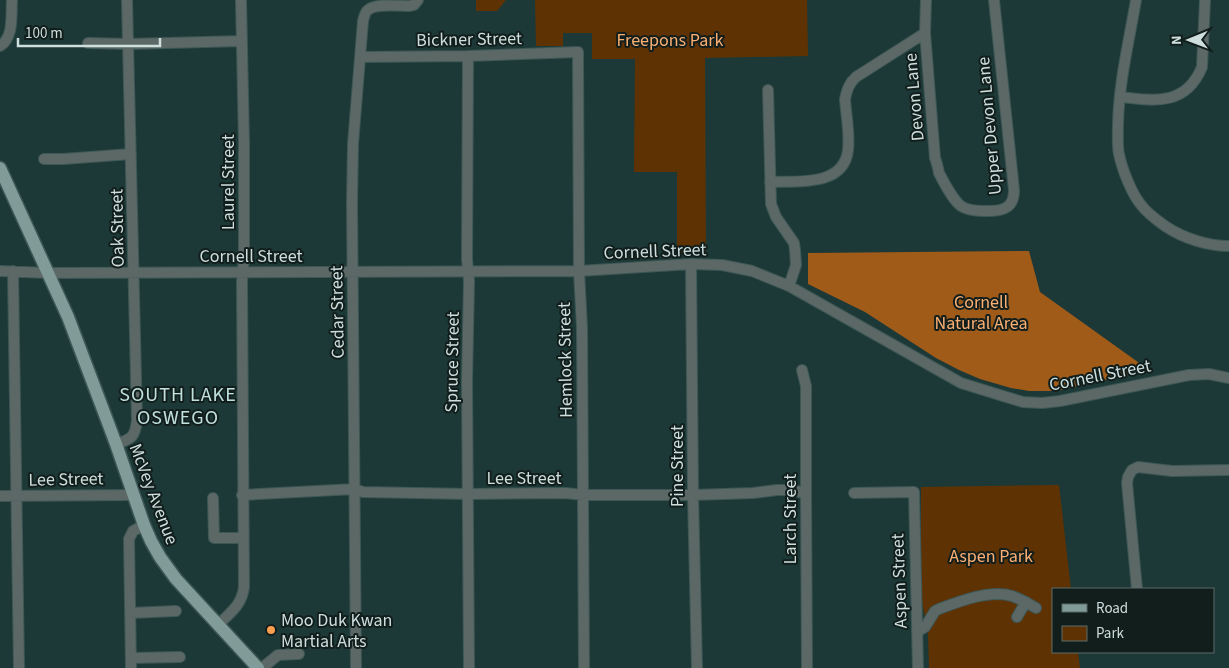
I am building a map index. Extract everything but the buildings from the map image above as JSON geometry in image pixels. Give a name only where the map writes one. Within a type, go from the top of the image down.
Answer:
[{"type":"main road","name":"McVey Avenue","points":[[0,168],[68,317],[144,525],[160,557],[176,579],[258,668]]},
{"type":"street","points":[[3,45],[8,37],[11,24],[12,0]]},
{"type":"street","name":"Oak Street","points":[[116,444],[131,438],[136,428],[127,0]]},
{"type":"street","name":"Laurel Street","points":[[218,625],[237,606],[243,594],[242,272],[244,256],[244,143],[241,0]]},
{"type":"street","name":"Cedar Street","points":[[356,668],[352,203],[353,144],[363,21],[366,11],[370,8],[377,6],[410,6],[414,5],[418,0]]},
{"type":"street","name":"Devon Lane","points":[[926,0],[925,33],[935,158],[940,174],[948,188]]},
{"type":"street","name":"Upper Devon Lane","points":[[948,188],[961,206],[969,209],[1001,210],[1012,203],[1014,198],[994,0]]},
{"type":"street","points":[[1136,0],[1120,96],[1119,152],[1124,169],[1141,205],[1156,219],[1171,230],[1194,241],[1229,246]]},
{"type":"street","points":[[1120,96],[1159,100],[1177,95],[1193,83],[1202,67],[1205,0]]},
{"type":"street","points":[[770,182],[819,180],[838,170],[848,151],[845,99],[849,85],[856,77],[925,33]]},
{"type":"street","points":[[88,43],[128,44],[242,41]]},
{"type":"street","name":"Bickner Street","points":[[360,57],[578,52]]},
{"type":"street","name":"Hemlock Street","points":[[578,52],[584,668]]},
{"type":"street","name":"Spruce Street","points":[[468,56],[469,271],[467,381],[469,668]]},
{"type":"street","points":[[768,90],[771,204],[776,217],[794,243],[796,265],[790,286]]},
{"type":"street","points":[[44,159],[131,154]]},
{"type":"street","name":"Cornell Street","points":[[0,271],[48,273],[353,272],[579,270],[691,264],[722,265],[752,271],[790,286],[961,383],[1023,402],[1060,401],[1189,375],[1209,374],[1229,378]]},
{"type":"street","name":"Pine Street","points":[[691,264],[697,668]]},
{"type":"street","points":[[13,271],[19,668]]},
{"type":"street","name":"Larch Street","points":[[802,370],[806,386],[808,668]]},
{"type":"street","points":[[1137,588],[1127,483],[1132,470],[1138,467],[1172,471],[1229,470]]},
{"type":"street","name":"Lee Street","points":[[242,495],[354,489],[363,492],[565,493],[583,496],[693,495],[753,493],[777,490],[794,490],[806,494]]},
{"type":"street","name":"Aspen Street","points":[[854,493],[914,492],[918,668]]},
{"type":"street","name":"Lee Street","points":[[0,496],[133,495]]},
{"type":"street","points":[[213,498],[214,538],[243,538]]},
{"type":"street","points":[[144,525],[133,531],[129,539],[131,663],[180,657]]},
{"type":"street","points":[[917,632],[925,627],[935,611],[992,594],[1005,594],[1018,598],[1036,608]]},
{"type":"street","points":[[1017,617],[1026,602]]},
{"type":"street","points":[[130,613],[176,612]]},
{"type":"street","points":[[262,668],[278,655],[298,654]]},
{"type":"green space","points":[[476,0],[506,0],[497,11],[476,11]]},
{"type":"green space","name":"Freepons Park","points":[[535,0],[807,0],[808,56],[705,58],[706,253],[677,254],[677,172],[634,172],[635,59],[592,59],[592,33],[563,33],[563,46],[536,46]]},
{"type":"green space","name":"Cornell Natural Area","points":[[1029,251],[1040,292],[1149,370],[1056,391],[1029,391],[1011,388],[980,379],[959,370],[936,358],[865,312],[808,284],[808,253]]},
{"type":"green space","name":"Aspen Park","points":[[1059,485],[1071,588],[1052,588],[1052,653],[1078,653],[1080,668],[929,668],[928,635],[921,596],[921,487]]},
{"type":"place","name":"Moo Duk Kwan Martial Arts","points":[[271,630]]},
{"type":"district","name":"SOUTH LAKE OSWEGO","points":[[178,406]]}]
